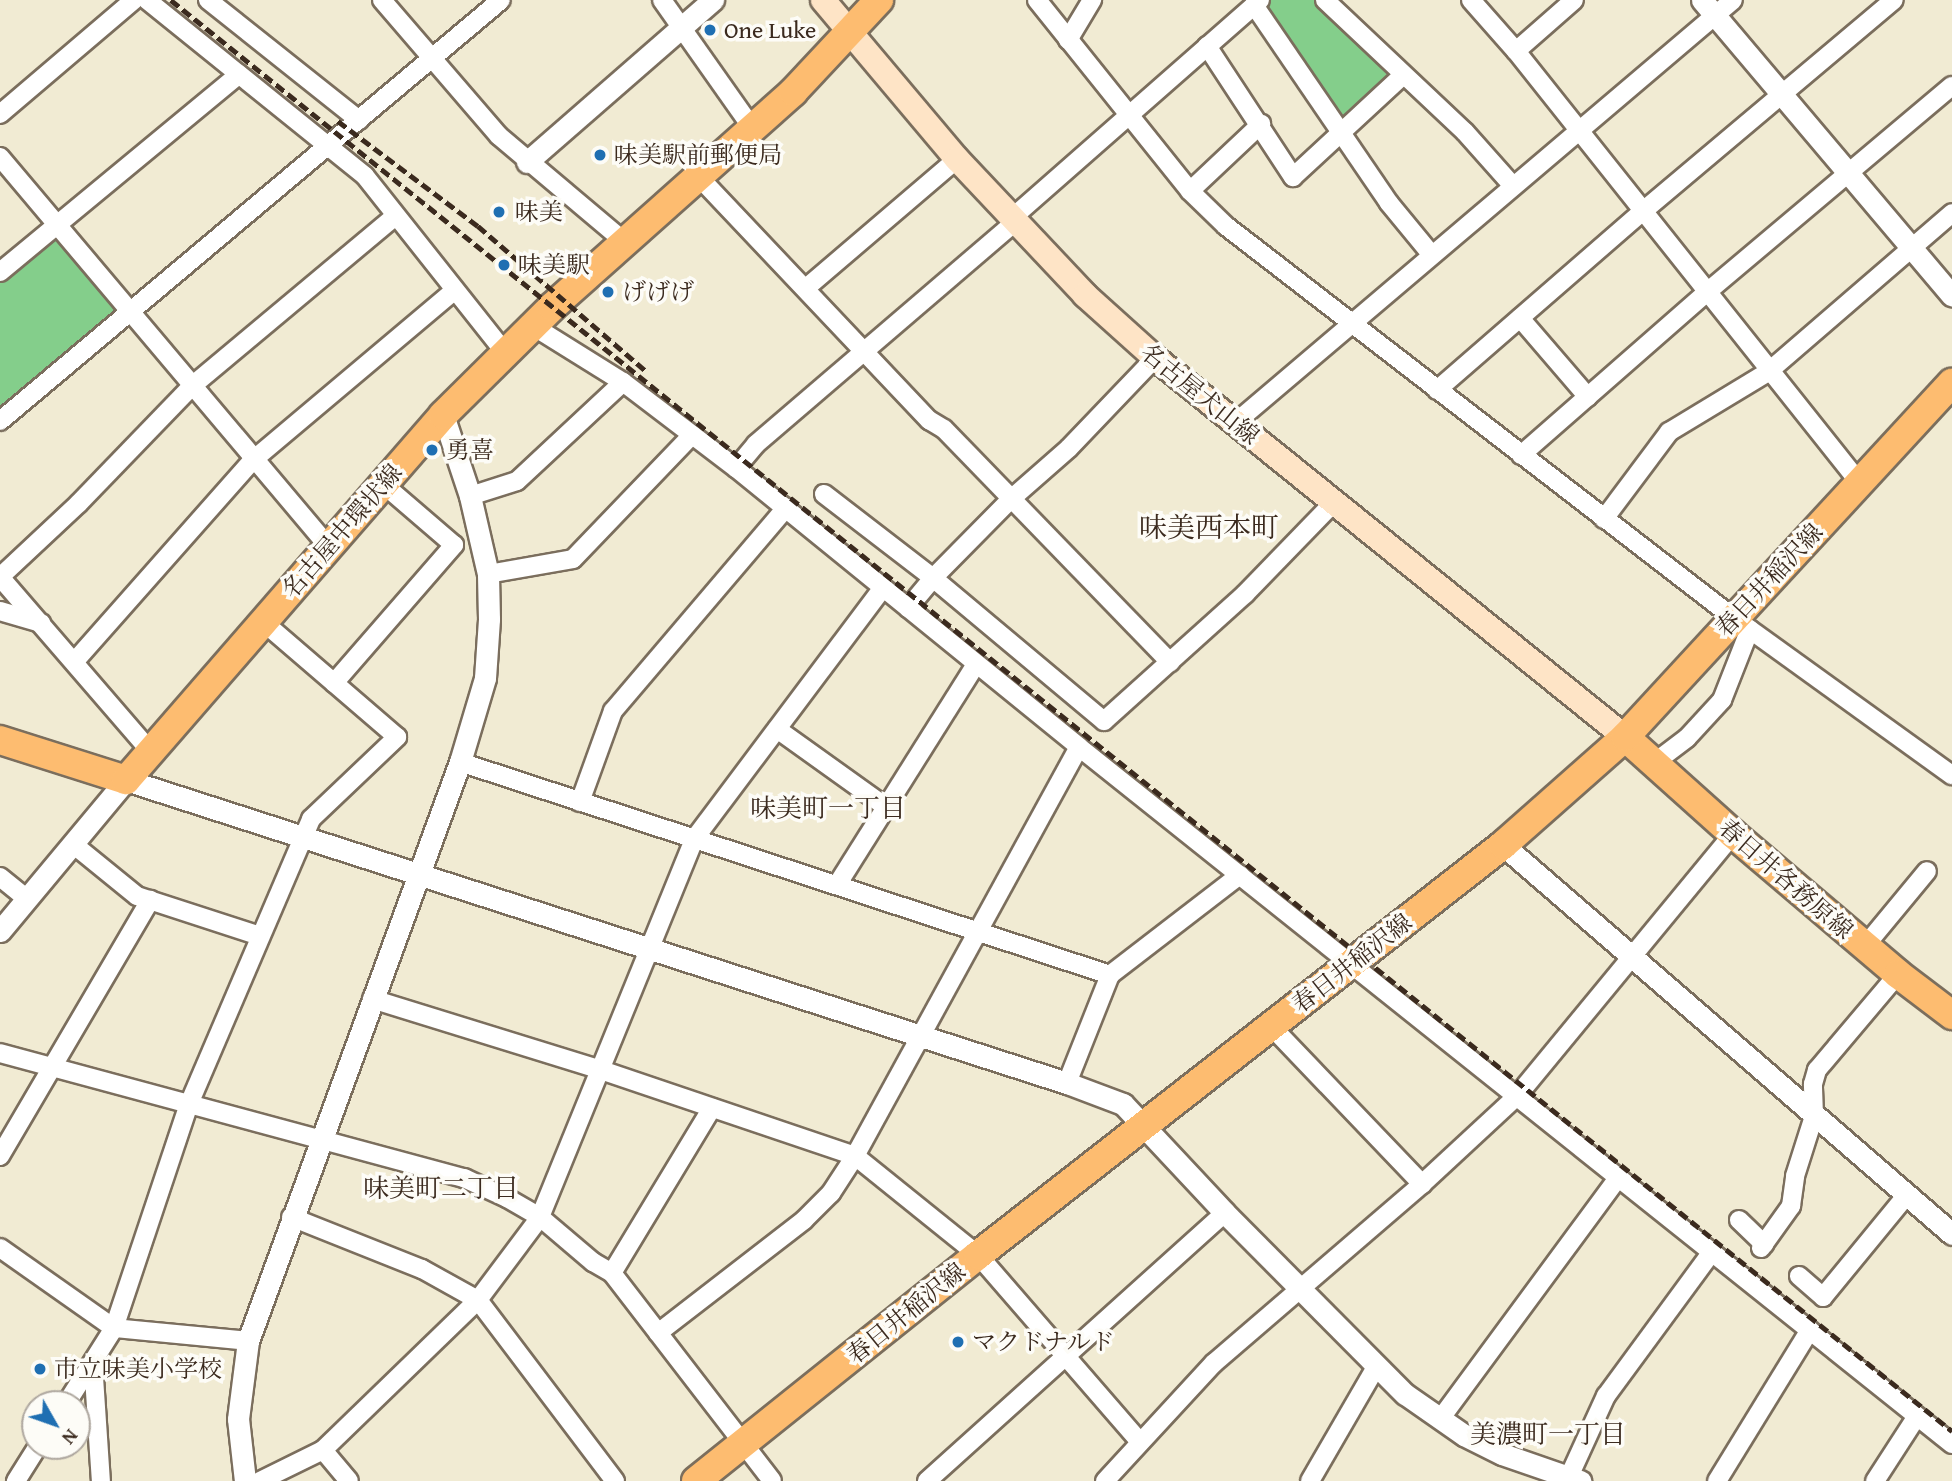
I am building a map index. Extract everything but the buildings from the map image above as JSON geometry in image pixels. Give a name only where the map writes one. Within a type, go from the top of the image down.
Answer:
[{"type":"main road","name":"名古屋犬山線","points":[[823,0],[957,159],[1085,295],[1155,358],[1625,737]]},
{"type":"main road","name":"名古屋中環状線","points":[[126,780],[443,415],[533,326],[793,92],[879,0]]},
{"type":"main road","name":"春日井稲沢線","points":[[696,1481],[978,1255],[1503,845],[1625,737],[1742,624],[1859,482],[1952,383]]},
{"type":"main road","name":"春日井各務原線","points":[[1625,737],[1733,834],[1898,974],[1952,1015]]},
{"type":"main road","points":[[0,740],[126,780]]},
{"type":"street","points":[[0,114],[134,0]]},
{"type":"street","points":[[148,0],[365,176],[506,354]]},
{"type":"street","points":[[208,0],[359,120]]},
{"type":"street","points":[[382,0],[499,136],[625,242]]},
{"type":"street","points":[[0,421],[501,0]]},
{"type":"street","points":[[662,0],[753,128]]},
{"type":"street","points":[[527,162],[713,0]]},
{"type":"street","points":[[1037,0],[1128,117],[1190,191],[1226,226],[1742,624],[1952,775]]},
{"type":"street","points":[[1068,40],[1092,0]]},
{"type":"street","points":[[1325,0],[1465,132],[1513,185]]},
{"type":"street","points":[[1471,0],[1516,51],[1859,482]]},
{"type":"street","points":[[1516,51],[1574,0]]},
{"type":"street","points":[[1235,423],[1350,322],[1578,130],[1708,8],[1733,0]]},
{"type":"street","points":[[1437,390],[1642,212],[1894,0]]},
{"type":"street","points":[[736,468],[756,444],[1257,3],[1388,203],[1431,254]]},
{"type":"street","points":[[1708,8],[1952,296]]},
{"type":"street","points":[[1207,46],[1261,124],[1293,177],[1403,75]]},
{"type":"street","points":[[0,272],[239,74]]},
{"type":"street","points":[[1521,455],[1707,292],[1952,86]]},
{"type":"street","points":[[1190,191],[1261,124]]},
{"type":"street","points":[[0,157],[55,226],[328,546]]},
{"type":"street","points":[[806,288],[957,159]]},
{"type":"street","points":[[699,177],[929,420],[944,429],[1170,662]]},
{"type":"street","points":[[1604,519],[1669,432],[1769,372],[1952,214]]},
{"type":"street","points":[[150,751],[0,577],[79,503],[192,386],[395,216]]},
{"type":"street","points":[[75,661],[253,460],[454,291]]},
{"type":"street","points":[[1520,318],[1588,397]]},
{"type":"street","points":[[533,326],[623,382],[736,468],[1079,747],[1353,963],[1952,1444]]},
{"type":"street","points":[[908,608],[933,578],[1011,499],[1069,448],[1155,358]]},
{"type":"street","points":[[470,496],[517,481],[623,382]]},
{"type":"street","points":[[245,1481],[238,1419],[248,1341],[291,1217],[460,762],[485,678],[489,620],[488,574],[470,496],[443,415]]},
{"type":"street","points":[[488,574],[572,559],[692,435]]},
{"type":"street","points":[[383,484],[454,545]]},
{"type":"street","points":[[824,494],[933,578],[1104,721],[1245,594],[1334,502]]},
{"type":"street","points":[[580,802],[613,711],[786,508]]},
{"type":"street","points":[[334,683],[454,545],[481,543]]},
{"type":"street","points":[[260,1481],[323,1450],[478,1300],[541,1217],[695,838],[883,588]]},
{"type":"street","points":[[0,611],[41,623]]},
{"type":"street","points":[[75,1390],[114,1328],[190,1104],[311,819],[397,737],[262,621]]},
{"type":"street","points":[[1654,763],[1686,738],[1722,700],[1742,624]]},
{"type":"street","points":[[837,886],[976,664]]},
{"type":"street","points":[[777,729],[886,807]]},
{"type":"street","points":[[658,1333],[804,1220],[831,1193],[855,1156],[1079,747]]},
{"type":"street","points":[[460,762],[1110,975]]},
{"type":"street","points":[[0,931],[126,780],[649,951],[1068,1083],[1123,1104],[1225,1213],[1301,1286],[1376,1367],[1405,1394],[1464,1435],[1502,1454],[1572,1480],[1606,1396],[1711,1253]]},
{"type":"street","points":[[1105,1481],[1214,1363],[1422,1184],[1517,1096],[1733,834]]},
{"type":"street","points":[[73,844],[137,896],[260,936]]},
{"type":"street","points":[[1503,845],[1952,1234]]},
{"type":"street","points":[[1865,946],[1927,872]]},
{"type":"street","points":[[1068,1083],[1110,975],[1240,874]]},
{"type":"street","points":[[0,877],[27,899]]},
{"type":"street","points":[[0,1156],[150,900]]},
{"type":"street","points":[[1739,1220],[1762,1246],[1791,1206],[1794,1176],[1814,1116],[1812,1084],[1817,1070],[1898,974]]},
{"type":"street","points":[[372,999],[601,1070],[855,1156],[978,1255],[1140,1442]]},
{"type":"street","points":[[1271,1026],[1422,1184]]},
{"type":"street","points":[[0,1053],[464,1178],[541,1217],[593,1262],[612,1273],[772,1481]]},
{"type":"street","points":[[612,1273],[712,1108]]},
{"type":"street","points":[[1441,1418],[1619,1177]]},
{"type":"street","points":[[1799,1276],[1823,1297],[1906,1196]]},
{"type":"street","points":[[927,1481],[1225,1213]]},
{"type":"street","points":[[291,1217],[422,1269],[478,1300],[615,1481]]},
{"type":"street","points":[[0,1248],[114,1328],[248,1341]]},
{"type":"street","points":[[1717,1481],[1810,1330]]},
{"type":"street","points":[[93,1362],[101,1481]]},
{"type":"street","points":[[1310,1481],[1376,1367]]},
{"type":"street","points":[[1875,1481],[1917,1416]]},
{"type":"street","points":[[323,1450],[349,1481]]},
{"type":"street","points":[[16,1481],[29,1460]]},
{"type":"green space","points":[[1269,0],[1321,0],[1395,73],[1348,121],[1340,121],[1265,11],[1265,4]]},
{"type":"green space","points":[[53,239],[59,239],[114,305],[114,311],[0,406],[0,282]]},
{"type":"railway","points":[[171,0],[1952,1431]]},
{"type":"railway","points":[[338,121],[478,226],[645,370]]},
{"type":"place","name":"One Luke","points":[[710,30]]},
{"type":"place","name":"味美駅前郵便局","points":[[600,155]]},
{"type":"place","name":"味美","points":[[499,212]]},
{"type":"place","name":"味美駅","points":[[504,265]]},
{"type":"place","name":"げげげ","points":[[608,292]]},
{"type":"place","name":"勇喜","points":[[432,450]]},
{"type":"place","name":"マクドナルド","points":[[958,1342]]},
{"type":"place","name":"市立味美小学校","points":[[40,1369]]},
{"type":"district","name":"味美西本町","points":[[1209,527]]},
{"type":"district","name":"味美町一丁目","points":[[828,808]]},
{"type":"district","name":"味美町二丁目","points":[[441,1188]]},
{"type":"district","name":"美濃町一丁目","points":[[1548,1434]]}]
